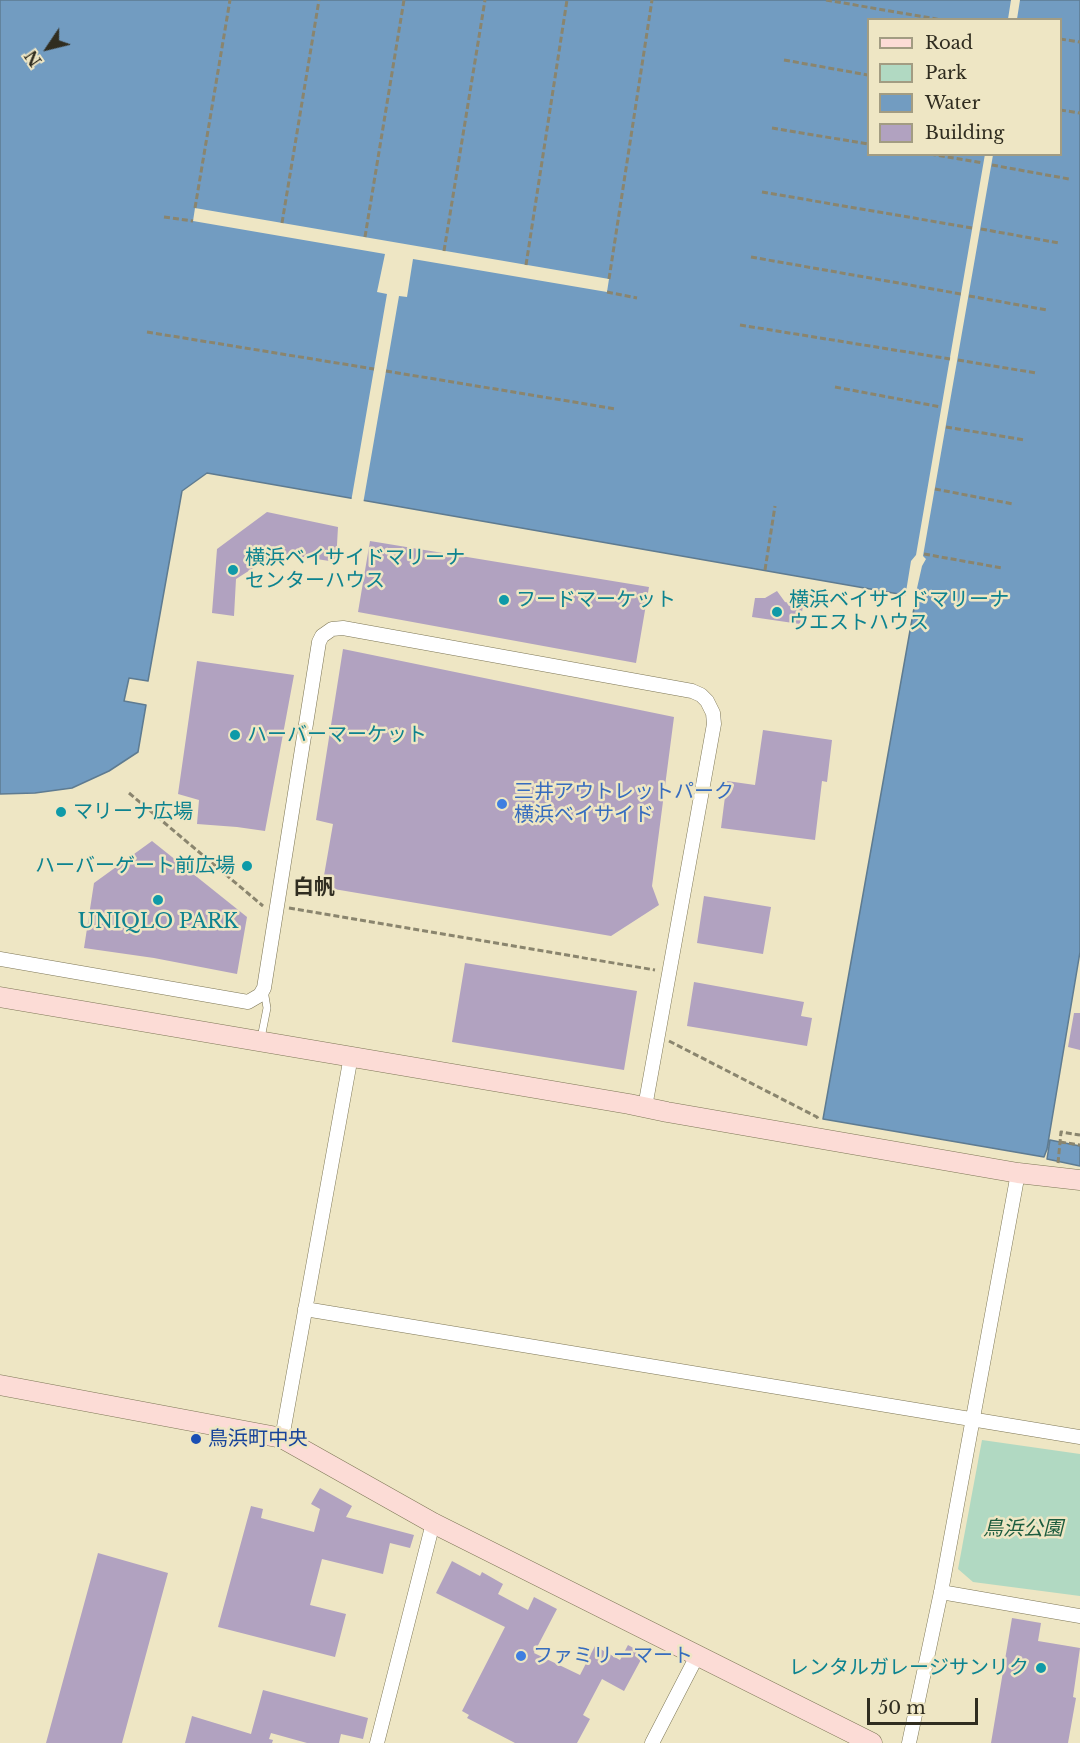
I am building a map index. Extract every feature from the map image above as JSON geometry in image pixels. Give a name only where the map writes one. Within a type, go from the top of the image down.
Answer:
[{"type":"street","points":[[0,959],[248,1002],[260,995],[264,988],[319,642],[322,636],[332,629],[343,628],[693,691],[707,701],[714,713],[714,724],[645,1107]]},
{"type":"street","points":[[0,997],[1018,1173],[1080,1180]]},
{"type":"street","points":[[282,1438],[351,1056]]},
{"type":"street","points":[[909,1743],[941,1592],[1018,1173]]},
{"type":"street","points":[[305,1309],[1080,1437]]},
{"type":"street","points":[[0,1387],[282,1438],[433,1523],[872,1743]]},
{"type":"street","points":[[376,1743],[433,1523]]},
{"type":"street","points":[[941,1592],[1080,1616]]},
{"type":"street","points":[[652,1743],[697,1656]]},
{"type":"lane","points":[[261,1041],[267,1008],[264,988]]},
{"type":"path","points":[[195,208],[230,0]]},
{"type":"path","points":[[282,223],[319,0]]},
{"type":"path","points":[[365,237],[405,0]]},
{"type":"path","points":[[444,251],[485,0]]},
{"type":"path","points":[[526,265],[567,0]]},
{"type":"path","points":[[609,279],[652,0]]},
{"type":"path","points":[[826,0],[930,18]]},
{"type":"path","points":[[1062,39],[1080,42]]},
{"type":"path","points":[[784,60],[867,75]]},
{"type":"path","points":[[1062,110],[1080,113]]},
{"type":"path","points":[[772,128],[867,144]]},
{"type":"path","points":[[942,156],[983,163]]},
{"type":"path","points":[[992,165],[1069,179]]},
{"type":"path","points":[[762,192],[972,228]]},
{"type":"path","points":[[164,217],[193,221]]},
{"type":"path","points":[[981,229],[1059,243]]},
{"type":"path","points":[[751,257],[961,294]]},
{"type":"path","points":[[607,292],[637,298]]},
{"type":"path","points":[[969,296],[1047,310]]},
{"type":"path","points":[[740,325],[950,359]]},
{"type":"path","points":[[147,332],[374,369]]},
{"type":"path","points":[[958,360],[1036,374]]},
{"type":"path","points":[[386,371],[616,409]]},
{"type":"path","points":[[835,387],[941,407]]},
{"type":"path","points":[[946,427],[1025,440]]},
{"type":"path","points":[[935,489],[1014,504]]},
{"type":"path","points":[[765,570],[776,506]]},
{"type":"path","points":[[924,554],[1002,568]]},
{"type":"path","points":[[129,794],[264,907],[266,899]]},
{"type":"path","points":[[287,908],[660,971]]},
{"type":"path","points":[[668,1041],[818,1117],[819,1122]]},
{"type":"path","points":[[1057,1163],[1061,1132],[1080,1135]]},
{"type":"path","points":[[1060,1142],[1080,1144]]},
{"type":"green space","name":"鳥浜公園","points":[[982,1440],[1080,1454],[1080,1596],[973,1582],[958,1569]]},
{"type":"water","points":[[0,0],[1080,0],[1080,952],[1044,1157],[823,1119],[916,597],[207,473],[182,491],[148,681],[129,678],[124,701],[146,705],[138,752],[109,771],[72,788],[35,793],[0,794]]},
{"type":"water","points":[[1050,1140],[1080,1146],[1080,1166],[1047,1159]]},
{"type":"pier","points":[[1011,0],[1020,0],[1017,18],[1008,18]]},
{"type":"pier","points":[[985,156],[993,156],[923,556],[926,559],[922,566],[912,606],[913,599],[905,598],[911,561],[916,555]]},
{"type":"pier","points":[[195,208],[609,279],[607,292],[413,259],[407,297],[399,296],[363,504],[351,502],[387,294],[377,292],[385,254],[193,221]]},
{"type":"building","name":"横浜ベイサイドマリーナ センターハウス","points":[[267,512],[338,527],[336,562],[277,553],[236,579],[234,616],[212,613],[217,549]]},
{"type":"building","name":"フードマーケット","points":[[370,541],[649,587],[636,663],[358,612]]},
{"type":"building","name":"横浜ベイサイドマリーナ ウエストハウス","points":[[777,591],[785,602],[803,606],[800,624],[752,617],[755,598],[765,598]]},
{"type":"building","name":"三井アウトレットパーク 横浜ベイサイド","points":[[343,649],[674,717],[652,886],[659,905],[611,936],[322,887],[333,824],[316,820]]},
{"type":"building","name":"ハーバーマーケット","points":[[197,661],[294,675],[265,831],[197,824],[199,800],[178,794]]},
{"type":"building","points":[[763,730],[832,740],[827,782],[822,781],[815,840],[721,828],[727,781],[755,785]]},
{"type":"building","name":"UNIQLO PARK","points":[[152,841],[247,917],[237,974],[154,958],[84,948],[94,883]]},
{"type":"building","points":[[704,896],[771,907],[763,954],[697,943]]},
{"type":"building","points":[[465,963],[637,991],[624,1070],[452,1042]]},
{"type":"building","points":[[694,982],[804,1002],[801,1016],[812,1018],[807,1046],[687,1026]]},
{"type":"building","points":[[1074,1013],[1080,1013],[1080,1050],[1068,1047]]},
{"type":"building","points":[[320,1488],[352,1506],[346,1517],[414,1535],[410,1548],[390,1543],[383,1574],[322,1559],[310,1605],[346,1614],[335,1657],[218,1627],[251,1506],[263,1509],[261,1518],[314,1532],[320,1509],[311,1504]]},
{"type":"building","points":[[98,1553],[168,1573],[122,1743],[46,1743]]},
{"type":"building","points":[[452,1561],[480,1576],[482,1572],[503,1584],[498,1594],[528,1610],[534,1597],[557,1609],[534,1653],[580,1675],[595,1646],[620,1660],[628,1645],[644,1654],[624,1691],[602,1679],[583,1715],[590,1719],[577,1743],[515,1743],[467,1718],[469,1715],[462,1711],[505,1627],[436,1593]]},
{"type":"building","points":[[1012,1618],[1041,1623],[1038,1641],[1080,1648],[1073,1697],[1076,1698],[1068,1743],[991,1743]]},
{"type":"building","points":[[263,1690],[368,1718],[363,1739],[341,1734],[339,1743],[307,1743],[271,1733],[269,1739],[273,1740],[272,1743],[185,1743],[192,1716],[251,1734]]},
{"type":"place","name":"横浜ベイサイドマリーナ センターハウス","points":[[233,570]]},
{"type":"place","name":"フードマーケット","points":[[504,600]]},
{"type":"place","name":"横浜ベイサイドマリーナ ウエストハウス","points":[[777,612]]},
{"type":"place","name":"ハーバーマーケット","points":[[235,735]]},
{"type":"place","name":"三井アウトレットパーク 横浜ベイサイド","points":[[502,804]]},
{"type":"place","name":"マリーナ広場","points":[[61,812]]},
{"type":"place","name":"ハーバーゲート前広場","points":[[247,866]]},
{"type":"place","name":"UNIQLO PARK","points":[[158,900]]},
{"type":"place","name":"鳥浜町中央","points":[[196,1439]]},
{"type":"place","name":"ファミリーマート","points":[[521,1656]]},
{"type":"place","name":"レンタルガレージサンリク","points":[[1041,1668]]},
{"type":"district","name":"白帆","points":[[314,888]]}]
